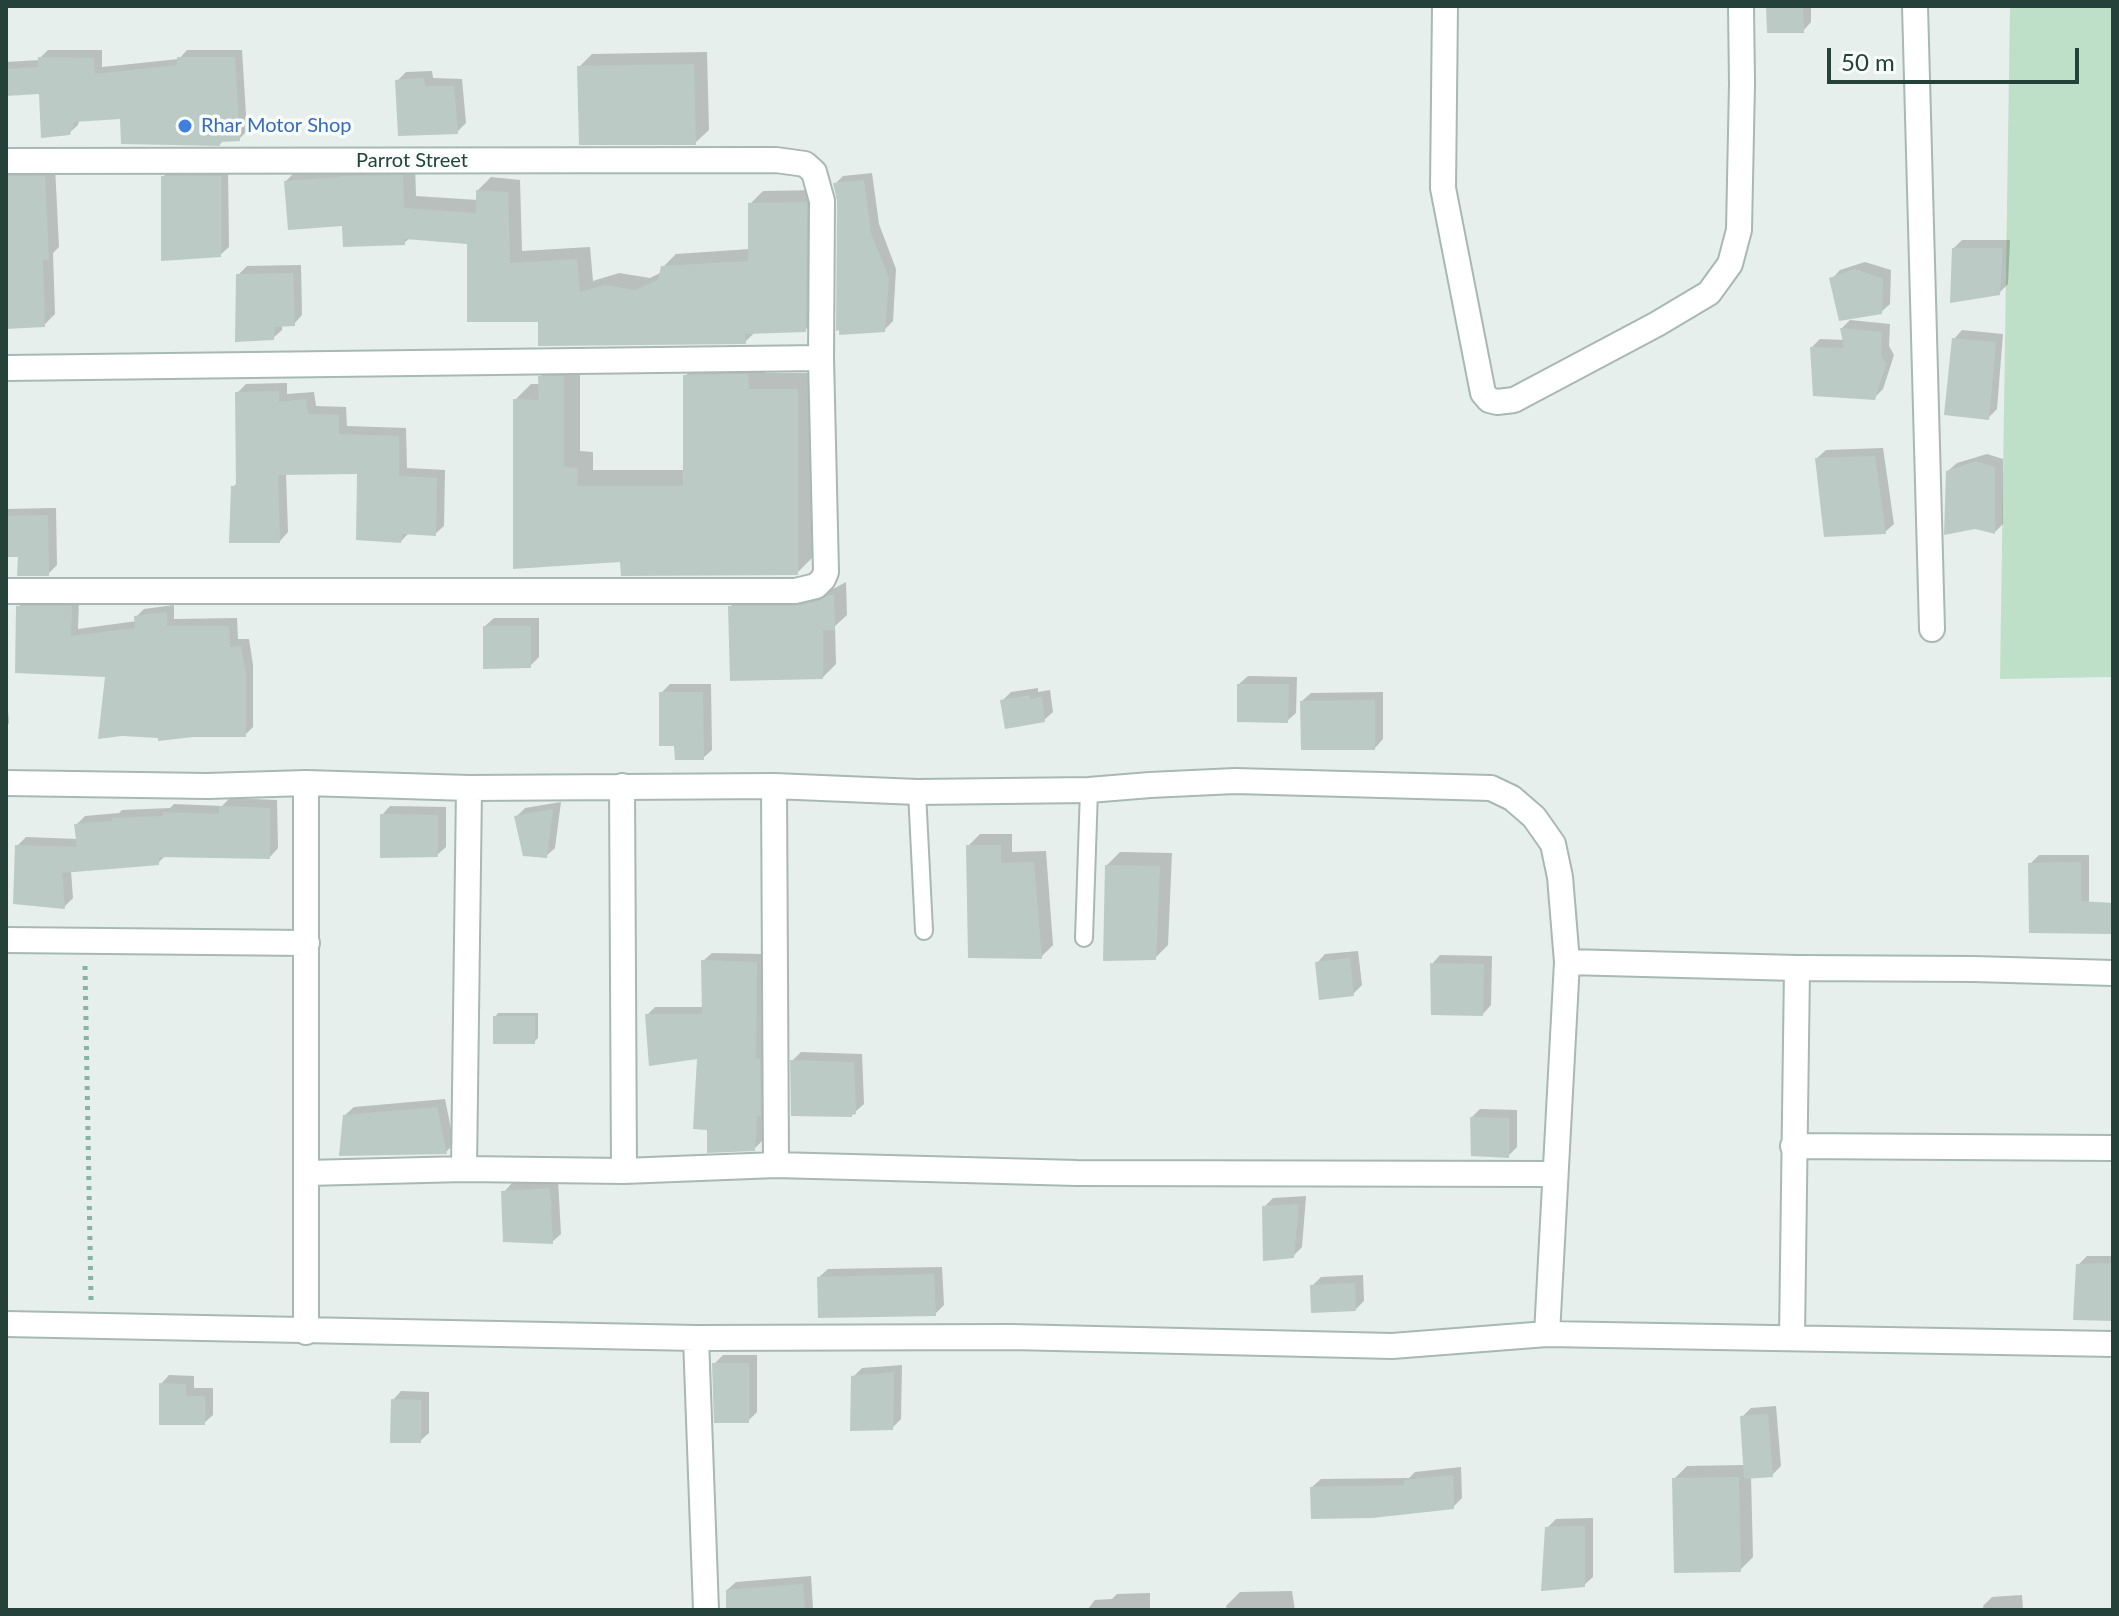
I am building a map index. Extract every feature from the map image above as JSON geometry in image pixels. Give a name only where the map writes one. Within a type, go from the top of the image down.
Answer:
[{"type":"street","points":[[1445,6],[1443,188],[1483,393],[1489,400],[1497,402],[1514,400],[1657,324],[1709,293],[1730,264],[1739,230],[1741,6]]},
{"type":"street","points":[[1915,6],[1932,629]]},
{"type":"street","name":"Parrot Street","points":[[6,161],[776,160],[805,164],[814,172],[822,201],[821,358]]},
{"type":"street","points":[[6,368],[821,358],[826,572],[816,586],[795,591],[6,591]]},
{"type":"street","points":[[6,783],[207,786],[306,783],[469,788],[774,786],[917,792],[1089,790],[1235,781],[1491,788],[1512,798],[1534,817],[1553,844],[1560,877],[1567,962],[1547,1334]]},
{"type":"street","points":[[306,783],[306,1332]]},
{"type":"street","points":[[622,786],[624,1171]]},
{"type":"street","points":[[774,786],[776,1165]]},
{"type":"street","points":[[464,1169],[469,788]]},
{"type":"street","points":[[6,940],[307,943]]},
{"type":"street","points":[[1567,962],[2113,973]]},
{"type":"street","points":[[1792,1337],[1797,968]]},
{"type":"street","points":[[1793,1146],[2113,1148]]},
{"type":"street","points":[[307,1173],[464,1169],[624,1171],[776,1165],[1093,1173],[1554,1174]]},
{"type":"street","points":[[6,1324],[306,1332],[696,1338],[1012,1337],[1392,1346],[1547,1334],[2113,1344]]},
{"type":"street","points":[[696,1338],[706,1610]]},
{"type":"lane","points":[[1084,938],[1089,790]]},
{"type":"lane","points":[[917,792],[924,931]]},
{"type":"path","points":[[84,941],[92,1327]]},
{"type":"green space","points":[[2010,6],[2113,6],[2113,677],[2000,679]]},
{"type":"building","points":[[1766,6],[1803,6],[1804,33],[1767,33]]},
{"type":"building","points":[[38,57],[94,58],[95,74],[177,65],[177,57],[235,57],[240,141],[220,142],[220,146],[121,144],[120,119],[74,122],[70,135],[41,138],[39,94],[6,96],[6,69],[38,67]]},
{"type":"building","points":[[694,64],[696,145],[579,145],[577,66]]},
{"type":"building","points":[[424,78],[425,86],[454,86],[458,134],[398,136],[395,80]]},
{"type":"building","points":[[403,175],[404,208],[476,213],[476,190],[508,192],[510,263],[577,259],[580,292],[605,285],[635,290],[658,280],[661,266],[748,261],[748,203],[807,202],[806,332],[745,334],[746,344],[538,346],[538,322],[467,322],[467,244],[405,239],[405,245],[343,247],[342,226],[288,230],[284,181]]},
{"type":"building","points":[[6,176],[45,176],[49,260],[43,260],[45,327],[6,329]]},
{"type":"building","points":[[161,176],[221,176],[221,257],[161,261]]},
{"type":"building","points":[[864,180],[871,233],[889,278],[885,332],[839,335],[839,330],[836,331],[837,201],[833,183]]},
{"type":"building","points":[[1952,248],[2003,248],[2000,295],[1950,303]]},
{"type":"building","points":[[1855,269],[1883,279],[1882,314],[1839,321],[1829,278]]},
{"type":"building","points":[[293,273],[295,326],[275,327],[274,340],[235,342],[236,274]]},
{"type":"building","points":[[1840,328],[1882,332],[1881,355],[1886,364],[1875,400],[1813,396],[1810,347],[1844,348]]},
{"type":"building","points":[[1952,338],[1996,342],[1989,420],[1944,415]]},
{"type":"building","points":[[748,374],[749,389],[798,389],[798,575],[621,576],[620,562],[513,569],[513,399],[539,400],[538,376],[564,376],[564,467],[578,468],[577,486],[683,486],[683,375]]},
{"type":"building","points":[[279,391],[279,402],[306,399],[308,414],[339,415],[339,434],[399,436],[399,476],[437,478],[436,536],[402,534],[401,543],[356,540],[357,474],[278,475],[280,543],[229,543],[231,486],[236,486],[235,392]]},
{"type":"building","points":[[1875,456],[1886,534],[1824,537],[1815,458]]},
{"type":"building","points":[[1977,461],[1995,467],[1995,534],[1975,529],[1944,535],[1946,471]]},
{"type":"building","points":[[48,515],[49,576],[17,576],[18,557],[6,557],[6,516]]},
{"type":"building","points":[[834,595],[835,630],[823,630],[823,679],[730,681],[728,606],[795,606],[819,601]]},
{"type":"building","points":[[16,606],[72,606],[71,636],[135,628],[134,616],[167,612],[167,626],[229,626],[230,647],[241,646],[246,674],[246,737],[193,737],[158,741],[158,738],[122,736],[98,739],[105,677],[15,673]]},
{"type":"building","points":[[483,626],[531,626],[531,668],[483,669]]},
{"type":"building","points":[[1237,684],[1289,684],[1288,723],[1237,722]]},
{"type":"building","points":[[659,692],[703,692],[704,760],[675,760],[674,746],[659,746]]},
{"type":"building","points":[[1030,695],[1030,699],[1042,697],[1045,722],[1005,729],[1000,700]]},
{"type":"building","points":[[1375,700],[1375,750],[1301,750],[1300,701]]},
{"type":"building","points":[[219,806],[270,808],[270,859],[159,857],[159,865],[62,873],[65,909],[13,904],[15,845],[77,847],[74,824],[112,821],[112,818],[163,816],[163,812],[219,814]]},
{"type":"building","points":[[553,809],[547,858],[523,856],[514,816]]},
{"type":"building","points":[[380,814],[438,815],[438,857],[380,858]]},
{"type":"building","points":[[966,845],[1001,845],[1001,863],[1034,862],[1042,959],[968,958]]},
{"type":"building","points":[[2081,862],[2081,901],[2113,903],[2113,934],[2029,933],[2028,863]]},
{"type":"building","points":[[1105,865],[1160,866],[1156,960],[1103,961]]},
{"type":"building","points":[[1350,958],[1354,996],[1319,1000],[1315,962]]},
{"type":"building","points":[[701,960],[757,962],[756,1059],[760,1059],[761,1116],[757,1116],[755,1151],[707,1153],[707,1130],[693,1129],[697,1059],[649,1066],[645,1014],[702,1014]]},
{"type":"building","points":[[1430,963],[1484,964],[1483,1016],[1431,1015]]},
{"type":"building","points":[[493,1016],[535,1016],[535,1044],[493,1044]]},
{"type":"building","points":[[790,1060],[854,1062],[856,1114],[852,1117],[791,1116]]},
{"type":"building","points":[[437,1107],[447,1154],[339,1156],[343,1115]]},
{"type":"building","points":[[1470,1117],[1509,1118],[1509,1158],[1471,1156]]},
{"type":"building","points":[[550,1188],[553,1244],[503,1242],[501,1191]]},
{"type":"building","points":[[1299,1204],[1294,1258],[1263,1261],[1262,1206]]},
{"type":"building","points":[[2113,1263],[2113,1321],[2073,1320],[2076,1264]]},
{"type":"building","points":[[934,1274],[936,1316],[818,1318],[817,1277]]},
{"type":"building","points":[[1355,1283],[1356,1311],[1311,1313],[1310,1285]]},
{"type":"building","points":[[712,1363],[749,1363],[749,1423],[714,1423]]},
{"type":"building","points":[[894,1372],[893,1430],[850,1431],[851,1376]]},
{"type":"building","points":[[159,1383],[186,1384],[186,1396],[205,1396],[205,1425],[159,1425]]},
{"type":"building","points":[[391,1399],[421,1400],[421,1443],[390,1443]]},
{"type":"building","points":[[1768,1414],[1773,1477],[1744,1479],[1740,1416]]},
{"type":"building","points":[[1453,1475],[1454,1509],[1372,1518],[1311,1519],[1310,1487],[1404,1485],[1404,1480]]},
{"type":"building","points":[[1739,1477],[1741,1572],[1674,1573],[1672,1478]]},
{"type":"building","points":[[1585,1526],[1585,1587],[1541,1591],[1545,1527]]},
{"type":"building","points":[[803,1584],[805,1610],[726,1610],[726,1590]]},
{"type":"place","name":"Rhar Motor Shop","points":[[185,126]]}]
